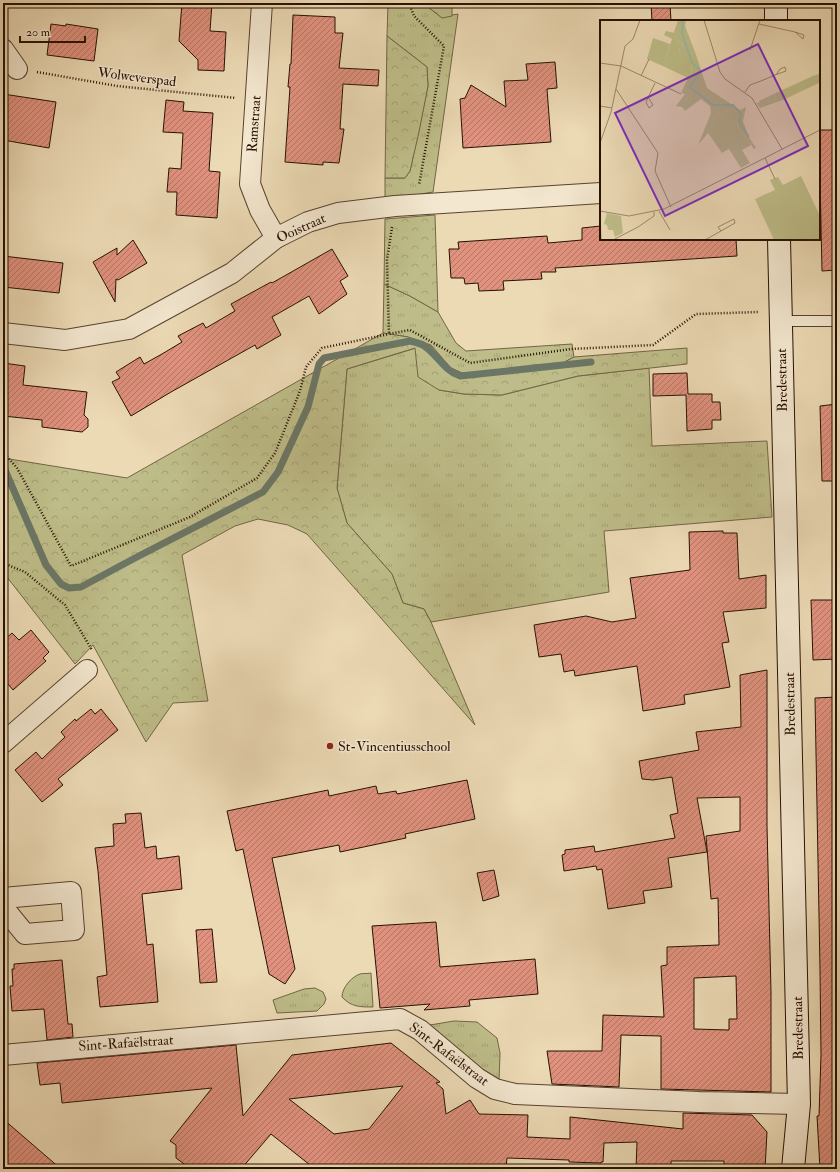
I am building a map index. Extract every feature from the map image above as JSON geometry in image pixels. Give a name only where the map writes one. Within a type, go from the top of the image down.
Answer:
[{"type":"street","name":"Ramstraat","points":[[262,3],[250,184],[260,210],[276,238]]},
{"type":"street","points":[[776,3],[776,20]]},
{"type":"street","points":[[3,49],[17,69]]},
{"type":"street","name":"Ooistraat","points":[[3,332],[65,340],[129,329],[232,273],[276,238],[308,222],[338,213],[395,206],[600,193]]},
{"type":"street","name":"Bredestraat","points":[[779,240],[799,1104],[793,1169]]},
{"type":"street","points":[[3,743],[87,670]]},
{"type":"street","points":[[3,898],[71,892],[74,930],[25,934],[3,907]]},
{"type":"street","name":"Sint-Rafaëlstraat","points":[[3,1055],[400,1019],[420,1030],[477,1078],[495,1088],[515,1094],[699,1102],[799,1104]]},
{"type":"lane","points":[[781,313],[837,321]]},
{"type":"path","points":[[409,3],[414,16],[444,46],[415,205]]},
{"type":"path","name":"Wolweverspad","points":[[17,69],[117,86],[256,100]]},
{"type":"path","points":[[389,334],[387,260],[395,206]]},
{"type":"path","points":[[3,452],[17,468],[71,566],[190,517],[257,478],[275,453],[300,391],[306,366],[322,348],[410,330],[470,363],[571,350],[653,345],[696,314],[757,312],[781,313]]},
{"type":"path","points":[[3,563],[24,572],[65,604],[92,649],[87,670]]},
{"type":"green space","points":[[388,3],[423,3],[441,17],[458,14],[433,192],[385,200],[385,178],[405,178],[410,171],[428,86],[427,67],[387,36]]},
{"type":"green space","points":[[423,3],[452,3],[452,16],[442,18]]},
{"type":"green space","points":[[387,36],[427,67],[428,86],[419,132],[410,171],[405,178],[385,178]]},
{"type":"green space","points":[[435,215],[438,312],[410,296],[384,284],[385,219]]},
{"type":"green space","points":[[384,284],[410,296],[438,312],[456,343],[466,351],[572,344],[574,357],[559,365],[536,365],[491,373],[473,378],[451,368],[431,345],[408,337],[383,333]]},
{"type":"green space","points":[[383,333],[408,337],[431,346],[451,368],[473,378],[491,373],[536,365],[559,365],[574,357],[687,348],[687,364],[578,376],[502,395],[464,394],[439,390],[418,377],[415,348],[347,369],[337,488],[347,523],[392,574],[403,603],[424,609],[475,725],[307,534],[288,525],[258,519],[235,526],[182,555],[208,701],[173,703],[146,742],[93,645],[75,664],[3,572],[3,458],[127,478]]},
{"type":"green space","points":[[416,348],[439,390],[464,394],[502,395],[578,376],[649,368],[652,446],[767,441],[772,517],[604,531],[609,592],[431,622],[424,609],[403,603],[392,574],[347,523],[337,488],[347,369]]},
{"type":"green space","points":[[371,973],[373,1007],[356,1006],[349,1003],[342,997],[345,987],[350,980],[360,974]]},
{"type":"green space","points":[[315,988],[323,992],[326,999],[324,1004],[317,1011],[277,1013],[273,1000],[304,989]]},
{"type":"green space","points":[[454,1021],[477,1022],[497,1038],[500,1053],[499,1081],[484,1072],[430,1025]]},
{"type":"building","points":[[182,3],[212,3],[210,31],[226,32],[224,71],[198,70],[198,60],[179,41]]},
{"type":"building","points":[[651,3],[670,3],[671,20],[652,20]]},
{"type":"building","points":[[293,15],[335,17],[335,33],[343,33],[339,68],[379,70],[378,86],[343,84],[340,129],[344,129],[339,163],[323,162],[323,165],[285,162]]},
{"type":"building","points":[[51,24],[66,26],[66,24],[98,29],[94,61],[47,55]]},
{"type":"building","points":[[555,62],[557,88],[547,89],[551,142],[463,148],[460,99],[465,98],[471,85],[506,107],[504,81],[528,80],[526,64]]},
{"type":"building","points":[[3,94],[56,102],[49,148],[3,140]]},
{"type":"building","points":[[166,100],[184,102],[183,111],[213,113],[209,171],[220,172],[217,218],[176,215],[177,192],[167,192],[169,168],[181,169],[183,133],[163,132]]},
{"type":"building","points":[[820,130],[837,130],[837,270],[822,271]]},
{"type":"building","points":[[600,226],[600,240],[736,240],[737,256],[555,268],[556,272],[541,272],[542,279],[503,281],[504,290],[479,291],[478,283],[465,284],[464,278],[451,278],[449,249],[459,249],[458,242],[547,236],[548,243],[582,240],[582,228]]},
{"type":"building","points":[[133,240],[147,263],[118,280],[116,279],[115,302],[93,262],[117,248],[117,255]]},
{"type":"building","points":[[332,249],[348,276],[340,281],[347,294],[319,314],[309,296],[272,317],[281,335],[257,349],[255,345],[131,416],[112,382],[120,378],[116,372],[140,357],[144,364],[162,354],[182,342],[178,336],[203,323],[206,328],[235,311],[231,304]]},
{"type":"building","points":[[3,256],[63,263],[59,293],[3,287]]},
{"type":"building","points":[[3,363],[25,366],[23,385],[87,392],[84,415],[88,419],[88,427],[82,432],[42,427],[42,420],[3,416]]},
{"type":"building","points":[[687,373],[688,394],[712,394],[712,402],[720,402],[721,420],[712,420],[712,429],[687,431],[686,395],[653,396],[653,374]]},
{"type":"building","points":[[837,404],[837,481],[822,481],[820,406]]},
{"type":"building","points":[[723,531],[723,533],[737,533],[739,579],[766,575],[766,608],[723,612],[729,642],[722,643],[730,687],[684,695],[685,704],[643,711],[637,666],[575,676],[574,670],[564,672],[561,654],[539,657],[534,625],[586,616],[612,622],[636,618],[630,578],[690,570],[689,532]]},
{"type":"building","points":[[811,600],[837,600],[837,659],[813,660]]},
{"type":"building","points":[[31,630],[49,652],[43,658],[46,661],[13,690],[3,678],[3,641],[12,633],[19,640]]},
{"type":"building","points":[[767,670],[767,826],[771,992],[771,1092],[661,1089],[661,1036],[621,1035],[619,1087],[552,1084],[547,1051],[602,1051],[603,1015],[664,1017],[661,966],[667,965],[667,947],[719,945],[718,898],[711,899],[706,836],[740,831],[740,797],[697,798],[707,852],[668,858],[672,887],[643,891],[645,903],[608,909],[602,869],[597,870],[596,866],[564,871],[562,855],[565,854],[565,850],[594,846],[595,852],[675,838],[670,815],[678,813],[672,777],[653,780],[642,779],[639,761],[699,750],[696,732],[741,727],[740,675]],"holes":[[[736,976],[737,1019],[729,1019],[729,1030],[694,1029],[694,978]]]},
{"type":"building","points":[[837,697],[837,1169],[820,1169],[817,1116],[819,1116],[821,1055],[815,698]]},
{"type":"building","points":[[91,709],[95,714],[101,709],[118,730],[58,779],[63,785],[42,802],[15,770],[36,752],[42,759],[65,737],[61,732],[75,719],[76,721]]},
{"type":"building","points":[[467,780],[475,819],[405,834],[406,838],[340,852],[339,845],[272,858],[295,969],[285,984],[269,974],[243,849],[236,851],[227,811],[328,790],[329,796],[376,786],[378,794],[396,791],[397,794]]},
{"type":"building","points":[[141,813],[145,848],[156,846],[157,859],[179,856],[182,889],[142,894],[147,945],[153,944],[158,1002],[100,1007],[97,977],[107,975],[95,848],[114,846],[113,824],[126,823],[125,814]]},
{"type":"building","points":[[494,870],[499,896],[483,901],[477,873]]},
{"type":"building","points":[[436,922],[440,967],[535,959],[538,994],[469,1000],[470,1006],[424,1010],[430,1004],[380,1008],[372,926]]},
{"type":"building","points":[[212,929],[217,982],[200,983],[196,930]]},
{"type":"building","points":[[62,960],[68,1024],[72,1024],[73,1037],[47,1040],[44,1009],[12,1011],[10,986],[13,986],[12,969],[14,969],[14,964]]},
{"type":"building","points":[[391,1043],[440,1082],[436,1083],[443,1089],[446,1114],[470,1100],[479,1114],[528,1115],[527,1137],[570,1139],[570,1117],[683,1129],[683,1113],[752,1115],[767,1132],[765,1169],[724,1169],[724,1161],[671,1161],[671,1169],[636,1169],[637,1142],[604,1143],[603,1162],[601,1163],[569,1162],[569,1160],[507,1158],[506,1168],[315,1169],[271,1134],[241,1169],[191,1169],[176,1158],[176,1145],[170,1141],[212,1088],[62,1103],[60,1083],[40,1085],[37,1063],[236,1045],[243,1116],[292,1055]],"holes":[[[403,1086],[369,1129],[334,1134],[289,1099]]]},
{"type":"building","points":[[3,1119],[61,1169],[3,1169]]},
{"type":"waterway","points":[[3,469],[5,470],[46,565],[61,584],[69,588],[81,587],[263,492],[278,472],[308,407],[319,364],[324,358],[410,341],[423,345],[449,370],[460,376],[591,362]]},
{"type":"place","name":"St-Vincentiusschool","points":[[330,746]]}]
